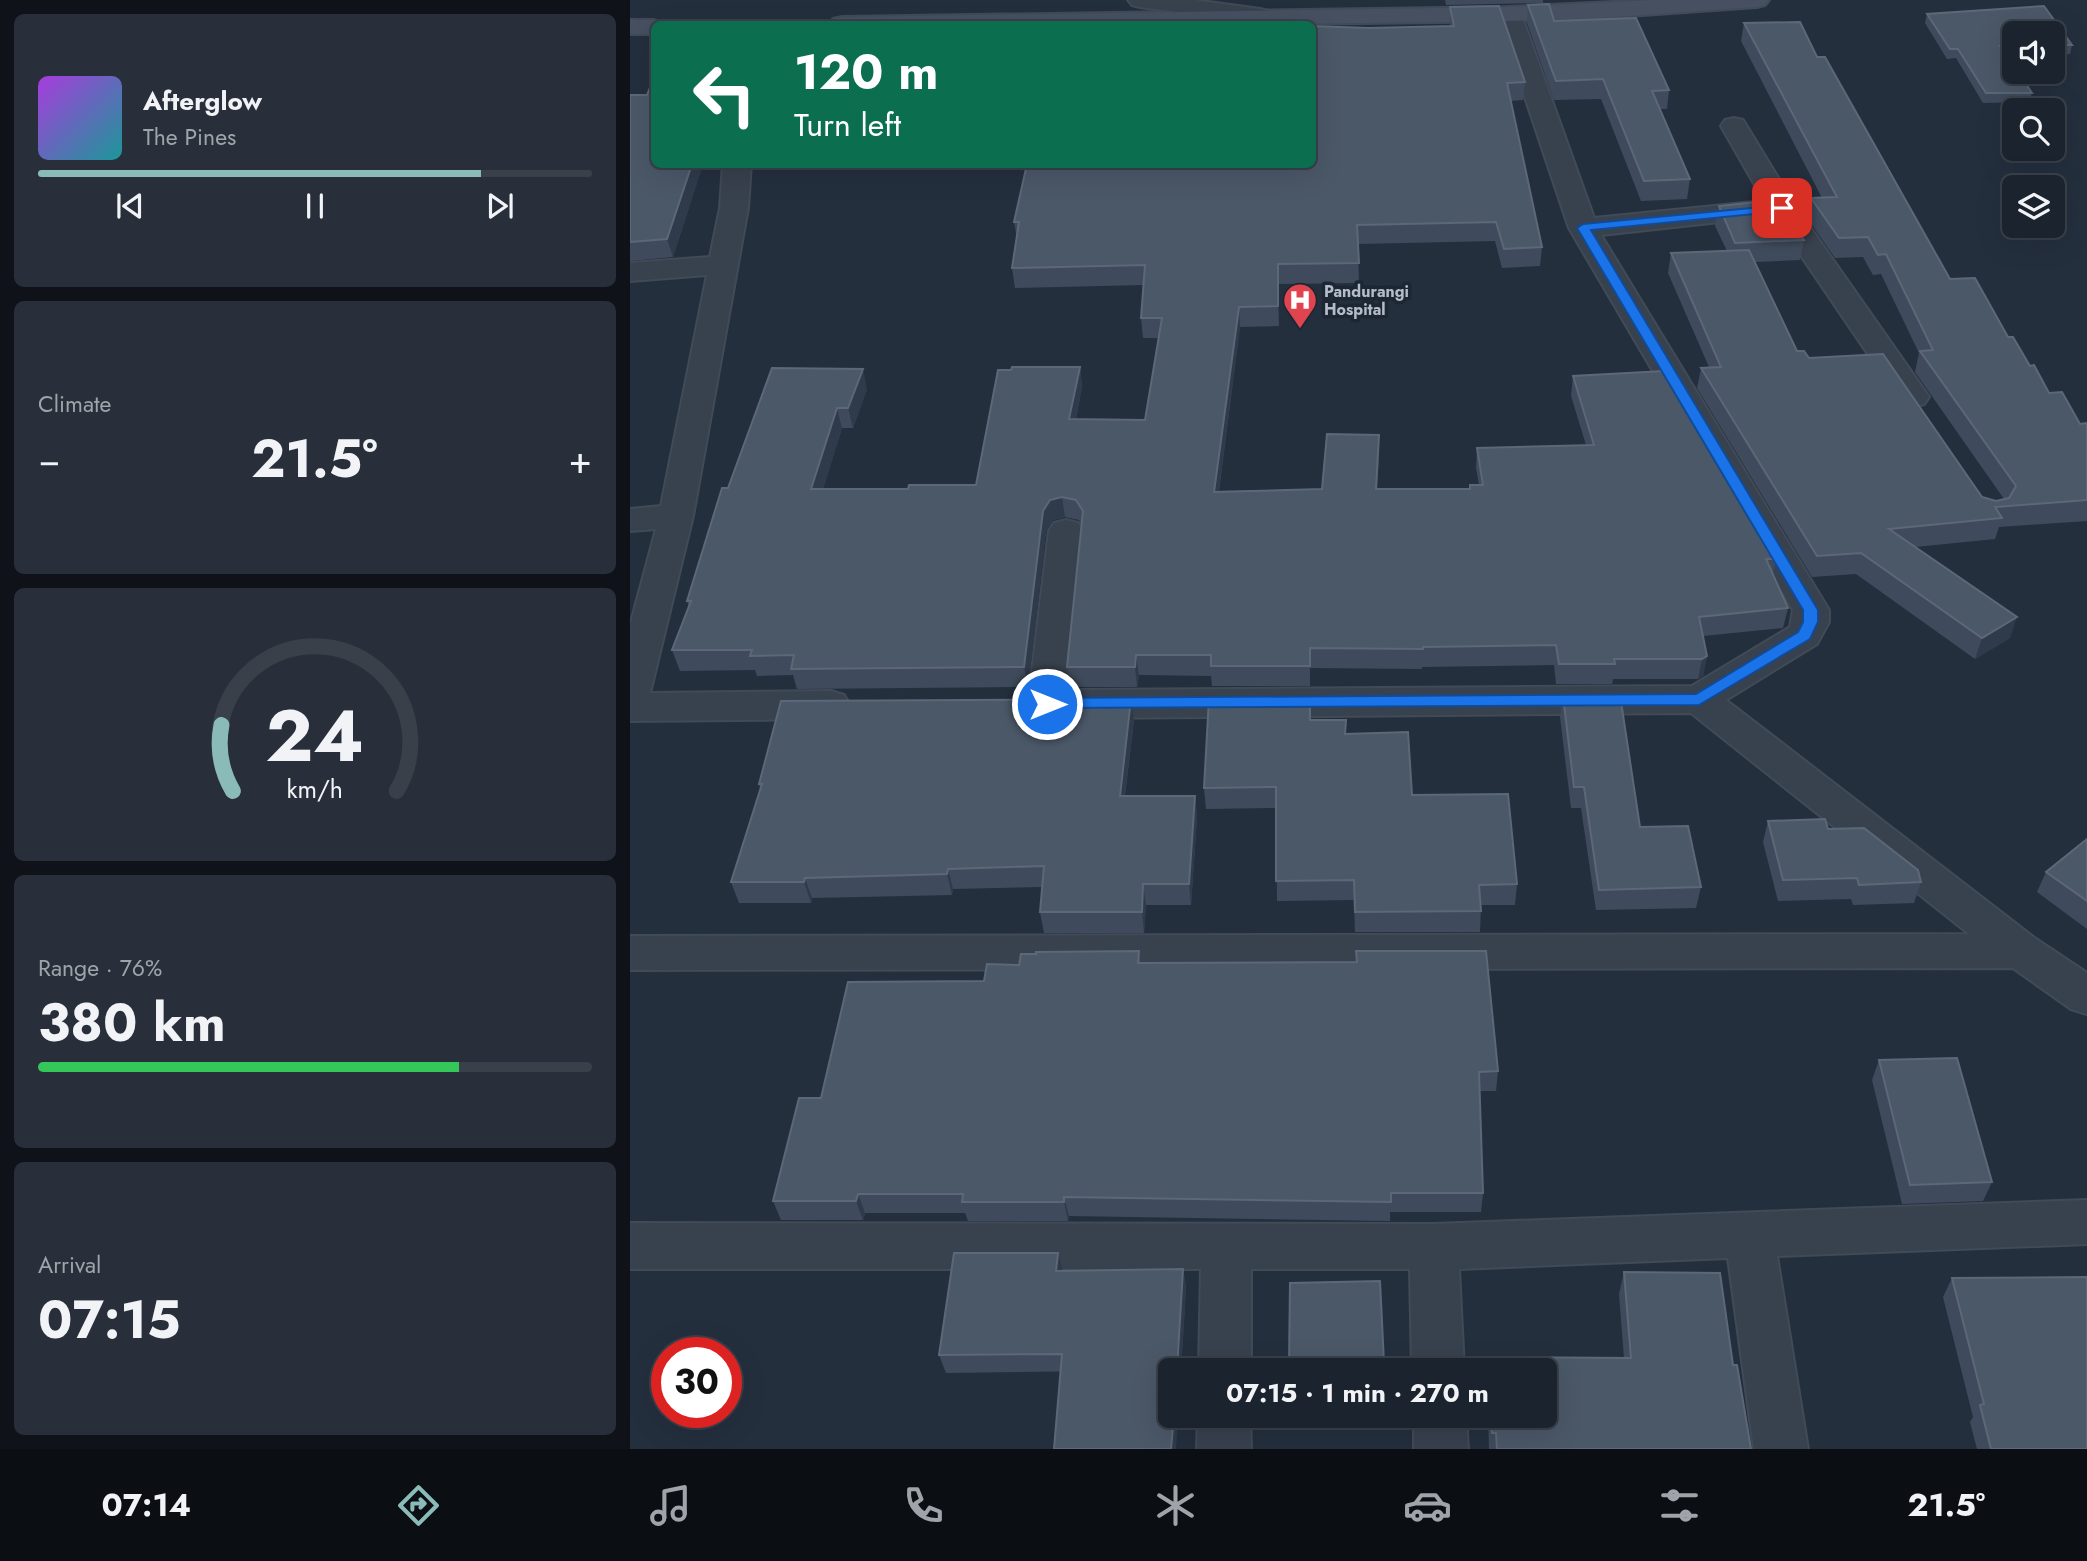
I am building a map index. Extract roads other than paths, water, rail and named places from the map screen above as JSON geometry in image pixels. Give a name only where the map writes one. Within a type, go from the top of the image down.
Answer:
[{"type":"main road","points":[[999,21],[1509,14],[1600,11],[1757,0]]},
{"type":"main road","points":[[630,27],[651,27]]},
{"type":"street","points":[[1140,0],[1260,16]]},
{"type":"street","points":[[1557,0],[1558,11],[1600,11]]},
{"type":"street","points":[[1066,531],[1033,704],[1699,699],[1804,635],[1811,622],[1811,610],[1583,228],[1509,14]]},
{"type":"street","points":[[1734,126],[1782,208],[1928,419]]},
{"type":"street","points":[[630,699],[676,516],[734,208],[737,168]]},
{"type":"street","points":[[1583,228],[1782,208]]},
{"type":"street","points":[[630,272],[723,265]]},
{"type":"street","points":[[630,520],[676,516]]},
{"type":"street","points":[[1699,699],[2021,951],[2087,996]]},
{"type":"street","points":[[630,706],[866,705]]},
{"type":"street","points":[[630,953],[2021,951]]},
{"type":"street","points":[[630,1246],[1434,1247],[2087,1222]]},
{"type":"street","points":[[1749,1235],[1781,1449]]},
{"type":"street","points":[[1225,1358],[1226,1247]]},
{"type":"street","points":[[1434,1247],[1438,1358]]},
{"type":"street","points":[[1224,1428],[1224,1449]]},
{"type":"street","points":[[1440,1428],[1441,1449]]},
{"type":"place","name":"Pandurangi Hospital","points":[[1300,330]]}]
